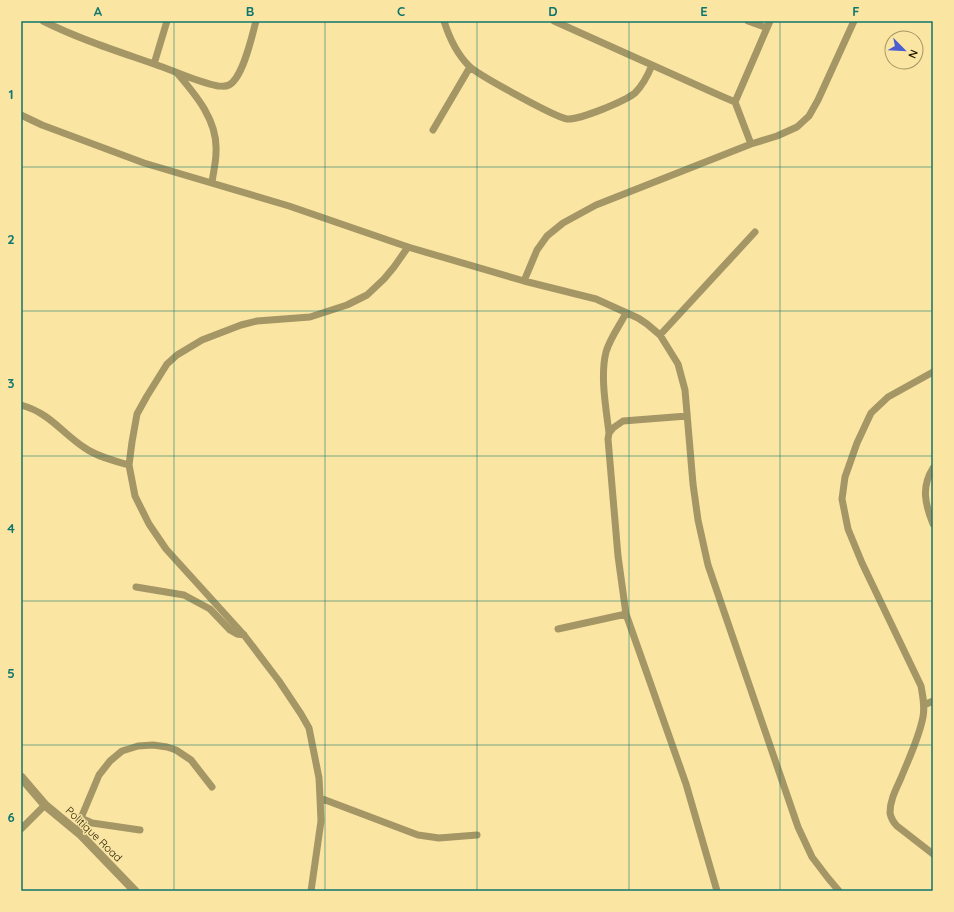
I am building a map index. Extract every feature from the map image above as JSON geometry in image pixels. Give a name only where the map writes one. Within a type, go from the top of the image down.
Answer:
[{"type":"street","points":[[43,21],[72,34],[216,86],[231,84],[237,78],[245,59],[256,21]]},
{"type":"street","points":[[154,64],[167,21]]},
{"type":"street","points":[[444,21],[454,45],[470,67],[485,77],[552,113],[567,119],[577,118],[625,99],[634,93],[644,82],[652,65]]},
{"type":"street","points":[[554,21],[735,102]]},
{"type":"street","points":[[748,21],[768,25],[735,102],[751,144]]},
{"type":"street","points":[[524,281],[537,250],[547,236],[563,223],[596,205],[751,144],[778,136],[797,127],[809,116],[818,100],[854,21]]},
{"type":"street","points":[[433,130],[470,67]]},
{"type":"street","points":[[176,72],[194,92],[211,122],[216,136],[216,152],[212,183]]},
{"type":"street","points":[[21,115],[42,126],[144,163],[289,206],[408,247],[524,281],[596,299],[647,324],[660,335],[678,364],[684,390],[698,520],[708,565],[798,827],[812,857],[839,891]]},
{"type":"street","points":[[660,335],[755,232]]},
{"type":"street","points":[[311,891],[321,821],[319,778],[309,728],[302,714],[279,681],[244,635],[166,548],[149,524],[135,496],[129,465],[134,430],[137,414],[155,381],[166,364],[177,355],[202,340],[241,325],[256,321],[310,316],[347,306],[367,294],[384,279],[408,247]]},
{"type":"street","points":[[626,313],[610,341],[604,360],[605,396],[610,433],[608,440],[616,541],[626,614],[686,784],[718,891]]},
{"type":"street","points":[[933,372],[888,397],[871,413],[857,443],[845,477],[842,499],[848,529],[862,563],[921,686],[924,704],[923,716],[917,739],[894,793],[890,812],[893,822],[933,854]]},
{"type":"street","points":[[21,405],[44,414],[86,449],[108,459],[129,465]]},
{"type":"street","points":[[610,433],[623,421],[687,416]]},
{"type":"street","points":[[933,468],[926,484],[925,494],[927,508],[933,524]]},
{"type":"street","points":[[136,587],[184,595],[210,610],[230,630],[237,634],[244,635]]},
{"type":"street","points":[[558,629],[626,614]]},
{"type":"street","points":[[924,704],[933,701]]},
{"type":"street","points":[[80,834],[81,818],[99,775],[122,751],[138,746],[153,745],[167,747],[184,754],[191,760],[212,787]]},
{"type":"street","name":"Politique Road","points":[[21,777],[45,805],[80,834],[135,891]]},
{"type":"street","points":[[320,798],[418,835],[439,838],[477,835]]},
{"type":"street","points":[[21,829],[45,805]]},
{"type":"street","points":[[81,818],[92,823],[140,830]]}]
